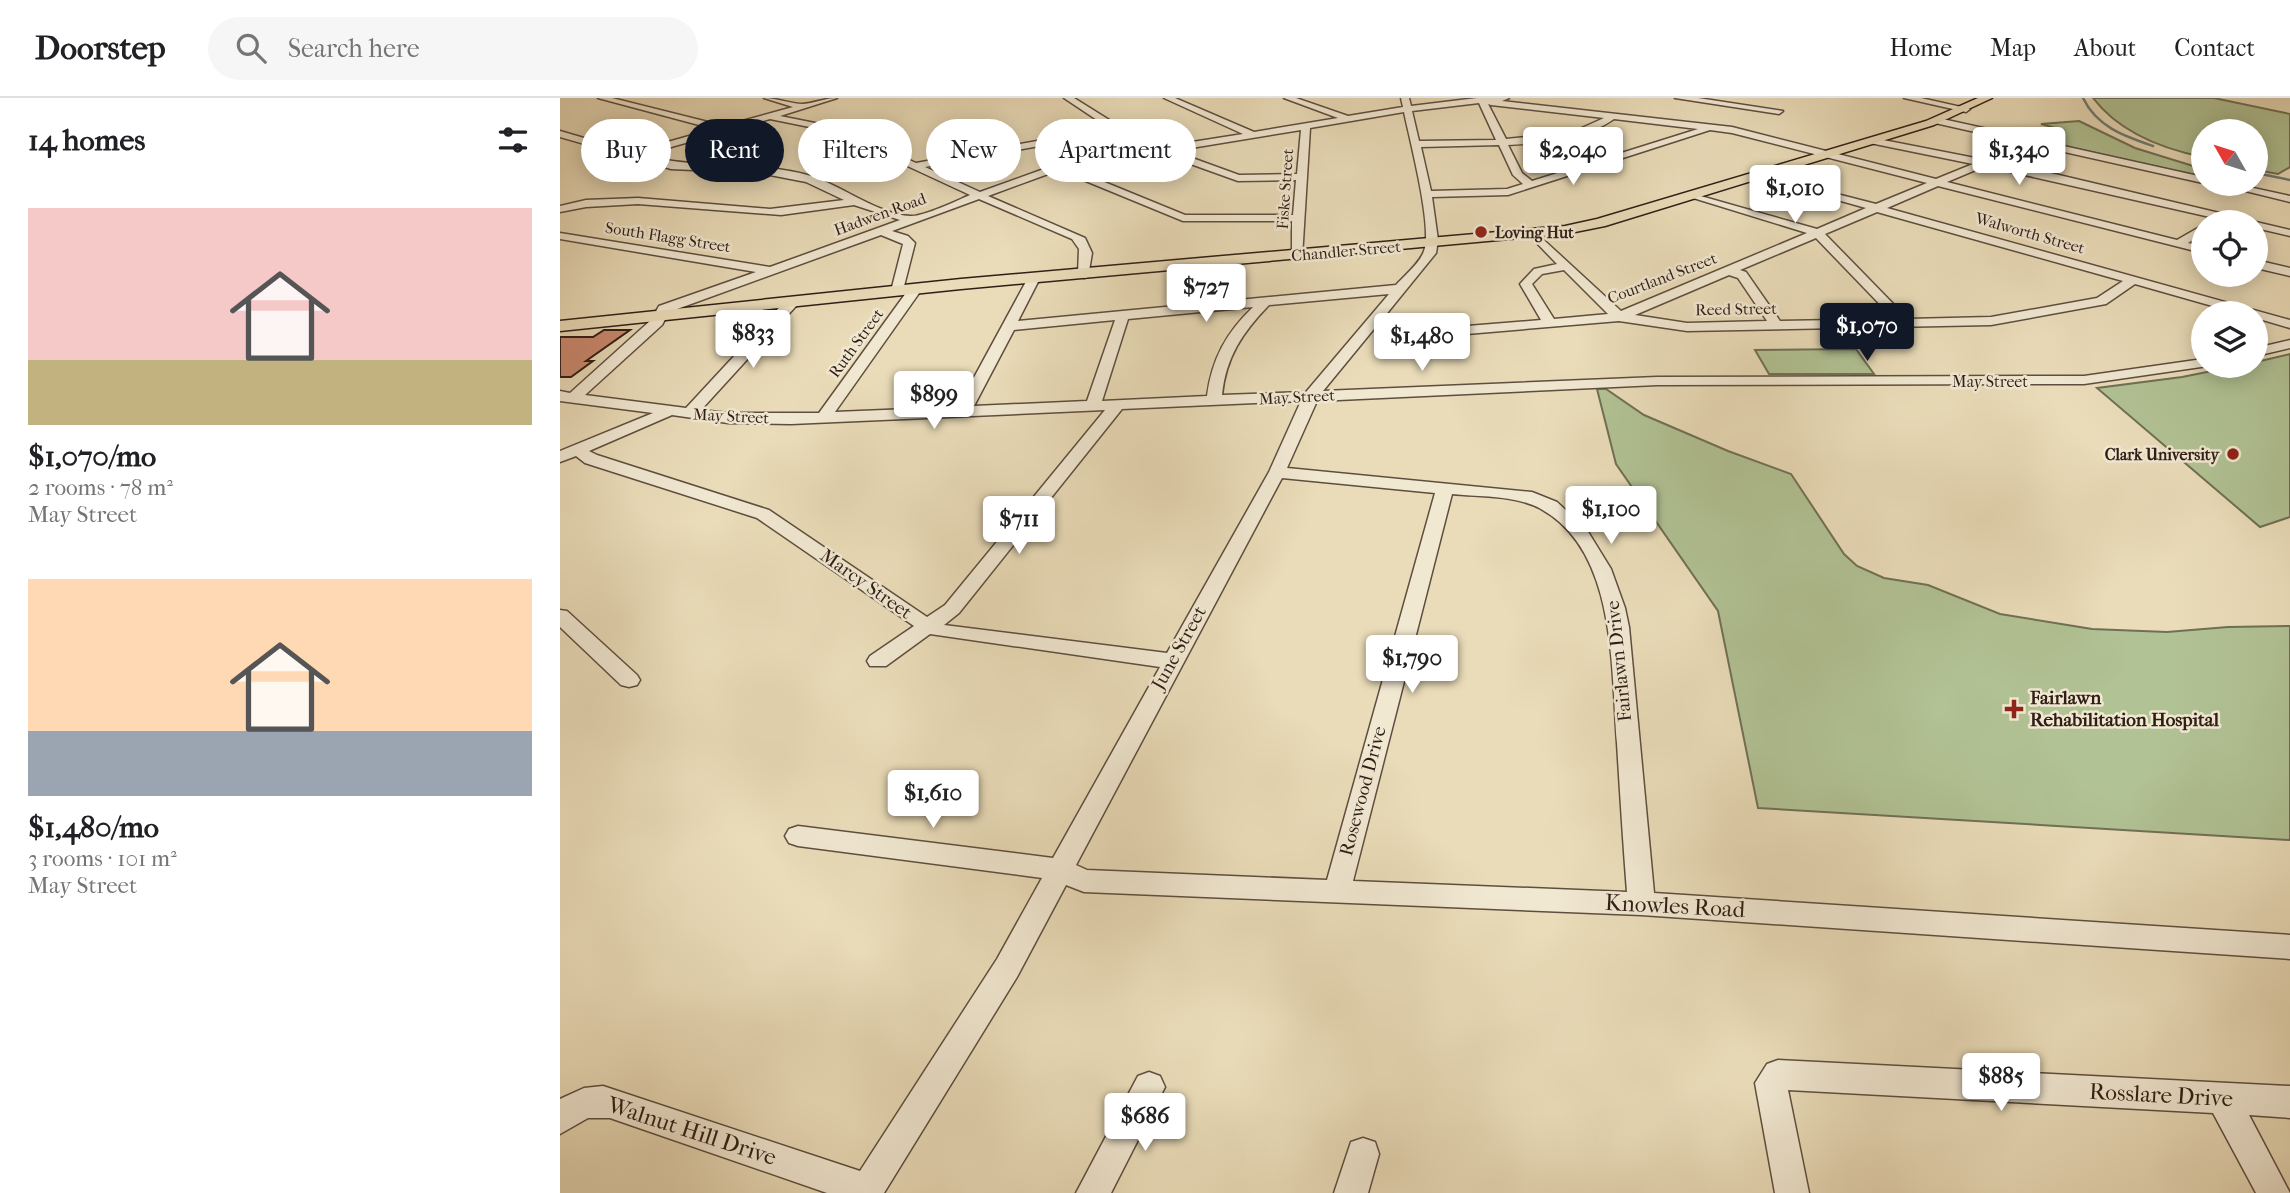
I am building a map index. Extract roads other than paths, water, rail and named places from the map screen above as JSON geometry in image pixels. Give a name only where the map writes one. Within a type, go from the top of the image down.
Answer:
[{"type":"main road","name":"Chandler Street","points":[[560,326],[916,289],[1582,228],[1938,121],[1987,98]]},
{"type":"street","points":[[602,98],[685,119]]},
{"type":"street","points":[[768,98],[804,106]]},
{"type":"street","points":[[759,119],[832,98]]},
{"type":"street","points":[[1068,98],[1103,119]]},
{"type":"street","points":[[1168,98],[1251,134]]},
{"type":"street","points":[[1481,99],[1505,98]]},
{"type":"street","points":[[1679,98],[1779,111]]},
{"type":"street","points":[[1908,98],[1966,109]]},
{"type":"street","points":[[1295,99],[1349,119]]},
{"type":"street","points":[[1481,99],[1713,127],[2191,247]]},
{"type":"street","points":[[1481,99],[1518,175],[1530,185]]},
{"type":"street","name":"Hadwen Road","points":[[1196,143],[1349,119],[1406,104],[1481,99]]},
{"type":"street","points":[[1689,123],[1717,102]]},
{"type":"street","points":[[1406,104],[1433,243]]},
{"type":"street","points":[[770,116],[830,127],[1081,240],[1086,249],[1084,274]]},
{"type":"street","points":[[1415,144],[1503,142],[1580,133],[1599,127],[1613,116]]},
{"type":"street","points":[[1938,121],[2191,177]]},
{"type":"street","name":"Fiske Street","points":[[1298,255],[1298,218],[1306,125]]},
{"type":"street","points":[[1424,194],[1508,192],[1713,127]]},
{"type":"street","points":[[560,134],[581,140]]},
{"type":"street","points":[[1873,141],[2042,174],[2191,213]]},
{"type":"street","points":[[914,166],[1035,144]]},
{"type":"street","name":"Courtland Street","points":[[1375,320],[1455,331],[1619,317],[1983,163]]},
{"type":"street","points":[[1196,164],[1238,178],[1301,177]]},
{"type":"street","points":[[671,165],[794,175],[827,185],[856,201],[910,220]]},
{"type":"street","name":"Walworth Street","points":[[1759,175],[2208,301]]},
{"type":"street","name":"Hadwen Road","points":[[566,397],[657,321],[661,311],[675,304],[1035,176]]},
{"type":"street","points":[[1095,182],[1183,218],[1298,218]]},
{"type":"street","points":[[2268,194],[2290,199]]},
{"type":"street","points":[[1694,195],[1818,233],[1905,323]]},
{"type":"street","points":[[2245,201],[2253,196]]},
{"type":"street","points":[[560,209],[596,201],[624,200],[772,212],[856,201]]},
{"type":"street","points":[[2268,228],[2290,233]]},
{"type":"street","points":[[880,231],[904,238],[909,243],[897,291]]},
{"type":"street","points":[[1534,234],[1619,317]]},
{"type":"street","name":"South Flagg Street","points":[[560,236],[771,270]]},
{"type":"street","points":[[2178,244],[2191,236]]},
{"type":"street","name":"June Street","points":[[866,1192],[1007,968],[1277,471],[1311,396],[1430,253],[1433,243]]},
{"type":"street","points":[[1549,322],[1528,290],[1527,279],[1539,271],[1568,266]]},
{"type":"street","points":[[2268,267],[2290,272]]},
{"type":"street","points":[[1730,271],[1742,275],[1777,326]]},
{"type":"street","points":[[964,411],[1034,278]]},
{"type":"street","name":"Reed Street","points":[[1619,317],[1687,327],[1991,321],[2101,300],[2133,280]]},
{"type":"street","name":"Ruth Street","points":[[824,417],[916,289]]},
{"type":"street","points":[[1010,326],[1399,289]]},
{"type":"street","points":[[1214,400],[1217,370],[1230,338],[1266,301]]},
{"type":"street","points":[[689,414],[792,302]]},
{"type":"street","points":[[1093,405],[1123,315]]},
{"type":"street","name":"Walworth Street","points":[[2268,318],[2290,324]]},
{"type":"street","points":[[2268,349],[2290,344]]},
{"type":"street","name":"May Street","points":[[566,397],[728,418],[824,417],[1657,381],[2077,380],[2113,378],[2191,365]]},
{"type":"street","points":[[878,661],[952,609],[1117,405]]},
{"type":"street","points":[[569,454],[668,412]]},
{"type":"street","name":"Marcy Street","points":[[569,454],[763,513],[928,626],[953,634],[1172,661]]},
{"type":"street","name":"Fairlawn Drive","points":[[1277,471],[1513,494],[1548,503],[1571,521],[1608,580],[1619,627],[1641,904]]},
{"type":"street","name":"Rosewood Drive","points":[[1336,891],[1445,489]]},
{"type":"street","points":[[560,616],[629,680]]},
{"type":"street","name":"Knowles Road","points":[[798,836],[1061,870],[1084,881],[1641,904],[2290,947]]},
{"type":"street","name":"Rosslare Drive","points":[[1792,1193],[1771,1083],[1779,1075],[2290,1102]]},
{"type":"street","points":[[1093,1193],[1149,1087]]},
{"type":"street","points":[[2222,1098],[2274,1193]]},
{"type":"street","name":"Walnut Hill Drive","points":[[560,1118],[580,1104],[597,1099],[610,1102],[866,1192]]},
{"type":"street","points":[[1351,1193],[1363,1154]]},
{"type":"waterway","points":[[2083,98],[2096,116],[2112,129],[2153,146]]},
{"type":"waterway","points":[[2268,175],[2290,180]]},
{"type":"place","name":"Loving Hut","points":[[1481,232]]},
{"type":"place","name":"Clark University","points":[[2233,454]]},
{"type":"place","name":"Fairlawn Rehabilitation Hospital","points":[[2014,709]]}]
